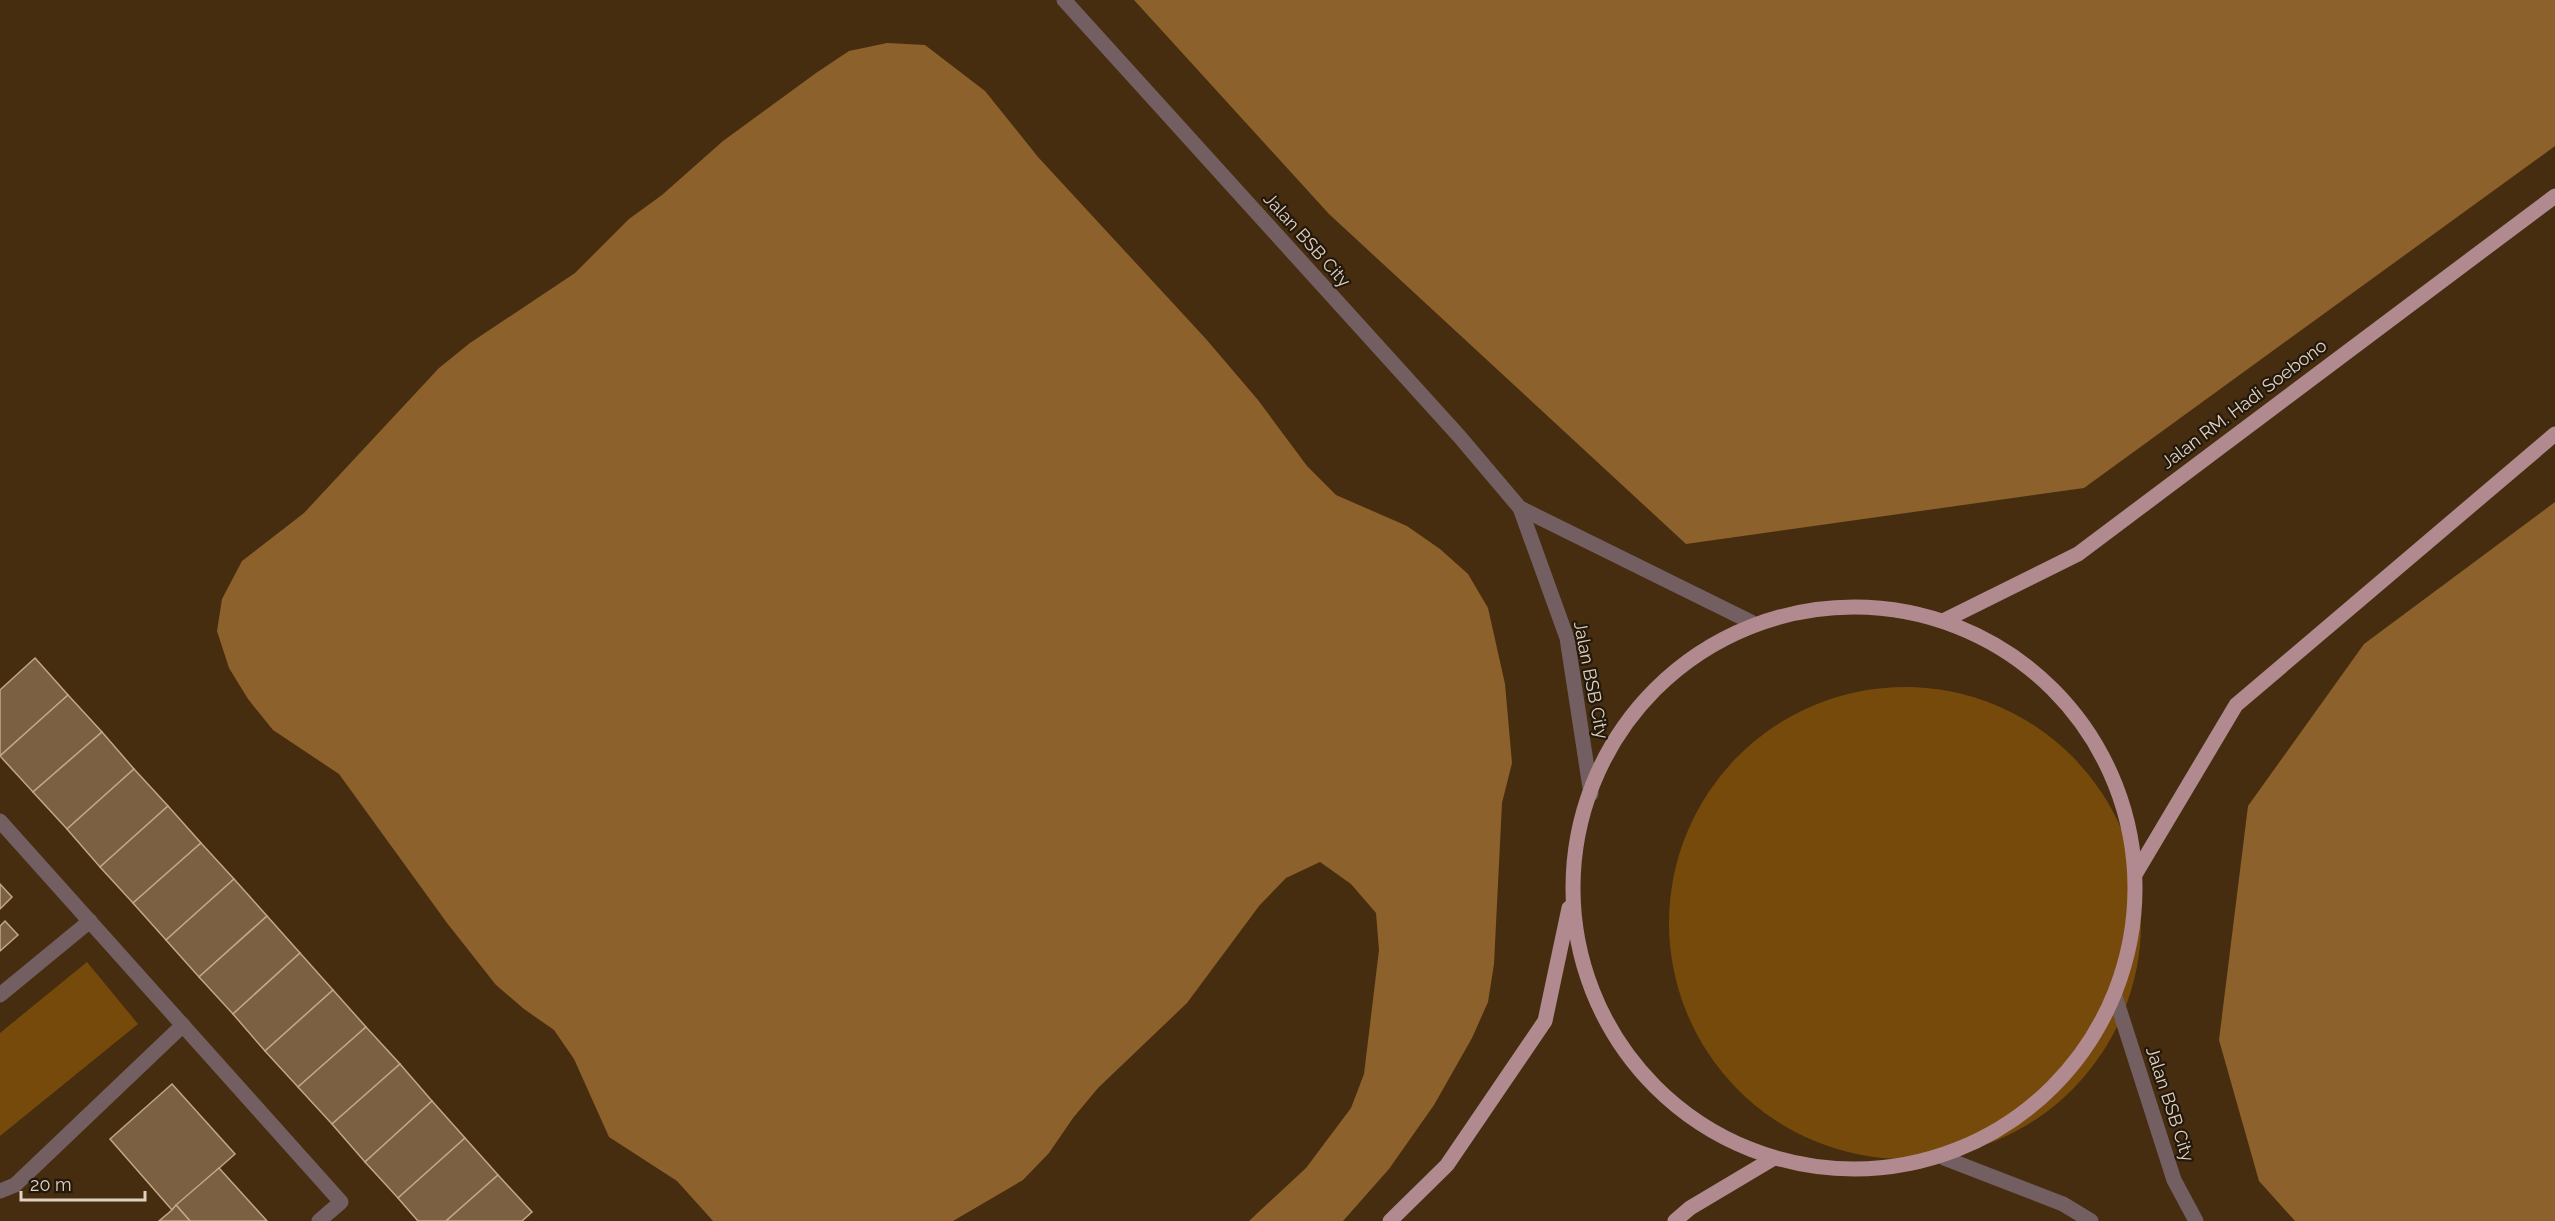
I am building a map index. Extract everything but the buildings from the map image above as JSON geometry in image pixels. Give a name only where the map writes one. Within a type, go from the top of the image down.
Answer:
[{"type":"main road","name":"Jalan RM. Hadi Soebono","points":[[1943,621],[2078,554],[2555,196]]},
{"type":"main road","points":[[2136,873],[2236,705],[2555,434]]},
{"type":"main road","points":[[1390,1221],[1447,1165],[1545,1021],[1591,794],[1607,747],[1654,686],[1716,640],[1751,622],[1861,606],[1943,621],[2018,659],[2078,718],[2119,791],[2136,873],[2133,930],[2115,996],[2096,1035],[2061,1080],[2019,1118],[1944,1158],[1861,1170],[1774,1158],[1695,1121],[1632,1062],[1589,987],[1571,901]]},
{"type":"main road","points":[[1675,1221],[1690,1208],[1774,1158]]},
{"type":"street","name":"Jalan BSB City","points":[[1064,0],[1459,436],[1520,508],[1567,638],[1591,794]]},
{"type":"street","name":"Jalan BSB City","points":[[1520,508],[1751,622]]},
{"type":"street","points":[[0,821],[341,1202],[319,1221]]},
{"type":"street","points":[[0,995],[90,921]]},
{"type":"street","name":"Jalan BSB City","points":[[2115,996],[2174,1180],[2196,1221]]},
{"type":"street","points":[[0,1191],[15,1185],[183,1025]]},
{"type":"street","points":[[1944,1158],[2063,1204],[2091,1221]]},
{"type":"shaded area","points":[[1134,0],[2555,0],[2555,146],[2084,488],[1686,544],[1329,214]]},
{"type":"shaded area","points":[[887,43],[925,45],[985,91],[1038,157],[1206,339],[1258,400],[1307,466],[1336,495],[1407,526],[1440,549],[1468,574],[1488,608],[1505,684],[1512,763],[1502,803],[1494,964],[1488,1002],[1472,1038],[1434,1105],[1389,1169],[1343,1221],[1249,1221],[1306,1168],[1351,1108],[1364,1074],[1379,950],[1376,913],[1351,884],[1320,862],[1286,878],[1259,906],[1187,1003],[1098,1088],[1073,1118],[1049,1153],[1023,1180],[953,1221],[713,1221],[677,1181],[609,1137],[574,1059],[554,1030],[496,985],[447,923],[339,774],[273,730],[248,699],[229,668],[217,631],[222,599],[242,561],[304,513],[439,368],[470,343],[575,273],[629,219],[662,195],[723,141],[816,73],[849,51]]},
{"type":"shaded area","points":[[2555,502],[2555,1221],[2295,1221],[2259,1181],[2219,1040],[2248,806],[2364,644]]},
{"type":"shaded area","points":[[1905,687],[1951,692],[1995,705],[2036,727],[2072,756],[2101,792],[2123,833],[2136,877],[2141,923],[2136,969],[2123,1013],[2101,1054],[2072,1090],[2036,1119],[1995,1141],[1951,1154],[1905,1159],[1859,1154],[1815,1141],[1774,1119],[1738,1090],[1709,1054],[1687,1013],[1674,969],[1669,923],[1674,877],[1687,833],[1709,792],[1738,756],[1774,727],[1815,705],[1859,692]]},
{"type":"shaded area","points":[[87,962],[138,1024],[0,1136],[0,1033]]}]
